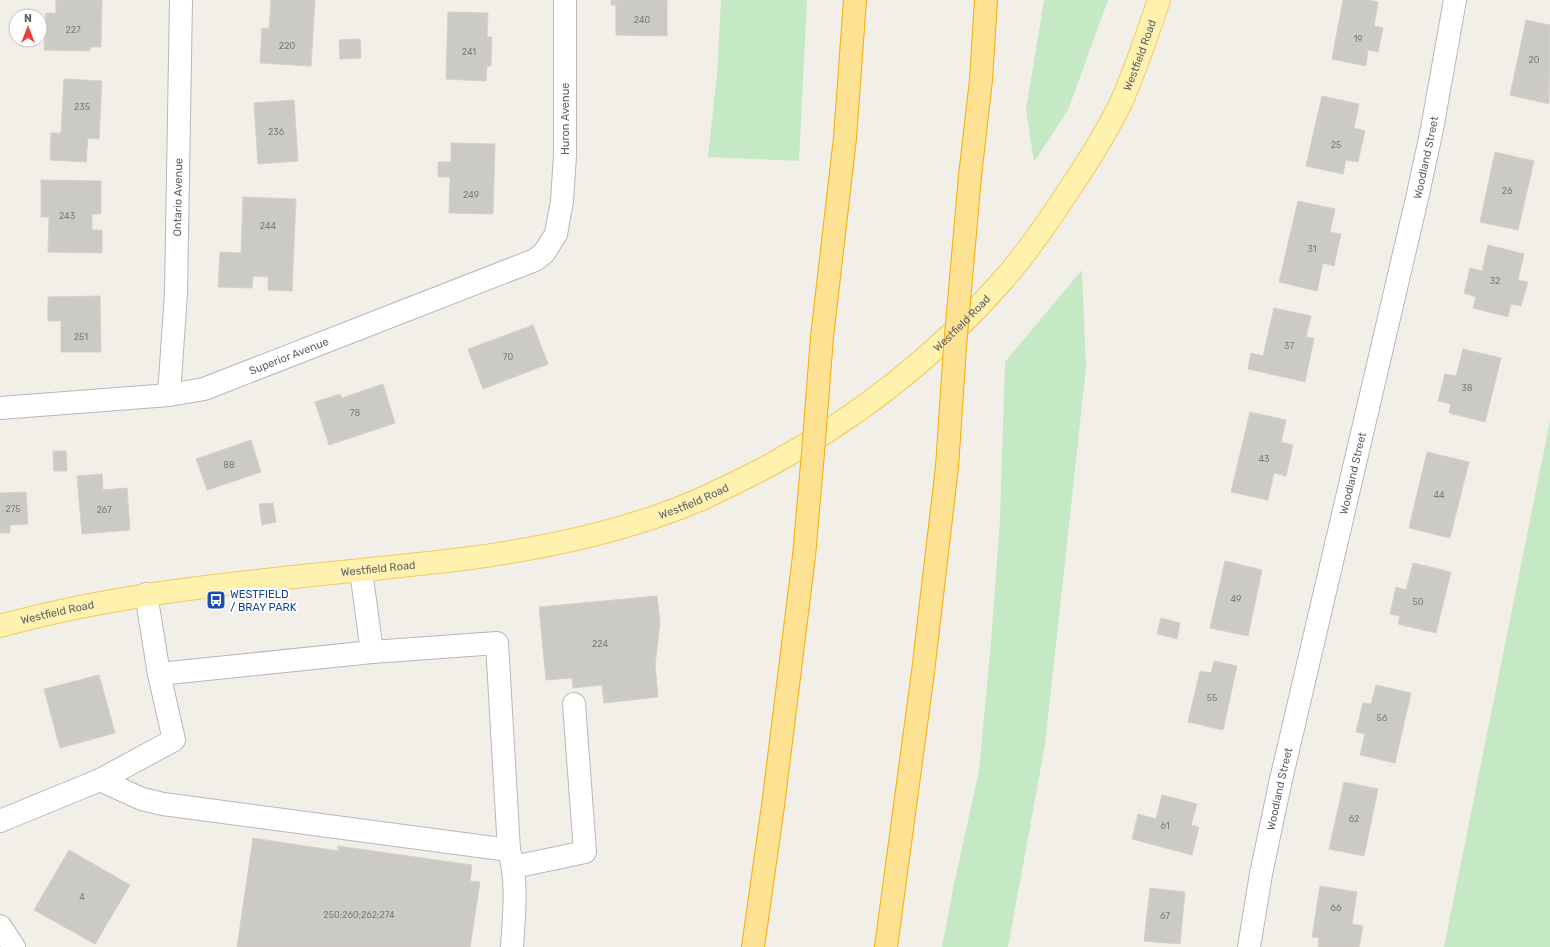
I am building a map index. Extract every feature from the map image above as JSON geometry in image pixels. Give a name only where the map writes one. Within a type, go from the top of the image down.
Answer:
[{"type":"highway","points":[[753,947],[804,556],[814,453],[822,337],[845,138],[855,0]]},
{"type":"highway","points":[[886,947],[923,672],[947,467],[955,347],[970,176],[981,80],[986,0]]},
{"type":"main road","name":"Westfield Road","points":[[0,626],[78,606],[146,594],[362,571],[500,554],[558,544],[612,531],[666,513],[716,493],[767,467],[809,444],[866,406],[918,364],[964,321],[1003,280],[1036,238],[1088,162],[1119,106],[1146,42],[1159,0]]},
{"type":"street","name":"Ontario Avenue","points":[[169,395],[176,293],[181,0]]},
{"type":"street","name":"Huron Avenue","points":[[555,236],[559,223],[564,178],[565,0]]},
{"type":"street","name":"Woodland Street","points":[[1249,947],[1261,874],[1280,784],[1432,129],[1455,0]]},
{"type":"street","name":"Superior Avenue","points":[[0,408],[169,395],[204,389],[535,260],[544,253],[555,236]]},
{"type":"street","points":[[362,571],[372,652]]},
{"type":"street","points":[[0,822],[100,780],[174,740],[158,674],[146,594]]},
{"type":"street","points":[[158,674],[372,652],[497,643],[511,859],[515,897],[512,947]]},
{"type":"street","points":[[100,780],[142,799],[163,804],[511,859],[585,852],[574,704]]},
{"type":"street","points":[[0,926],[14,947]]},
{"type":"green space","points":[[721,0],[807,0],[799,161],[708,157],[717,75]]},
{"type":"green space","points":[[1044,0],[1108,0],[1068,110],[1034,162],[1026,109]]},
{"type":"green space","points":[[1082,270],[1086,368],[1045,745],[1008,947],[942,947],[979,771],[991,642],[1000,519],[1005,362]]},
{"type":"green space","points":[[1550,421],[1550,947],[1444,947]]},
{"type":"building","points":[[56,0],[102,0],[101,47],[90,47],[90,51],[44,50],[44,48],[48,48],[48,13],[56,13]]},
{"type":"building","points":[[271,0],[315,0],[311,66],[260,63],[262,28],[269,29]]},
{"type":"building","points":[[611,0],[667,0],[667,36],[616,35],[616,5],[611,5]]},
{"type":"building","points":[[1343,0],[1368,0],[1378,2],[1374,26],[1383,28],[1378,52],[1368,50],[1366,66],[1332,59]]},
{"type":"building","points":[[448,12],[488,13],[487,37],[492,37],[491,66],[487,66],[486,81],[446,79]]},
{"type":"building","points":[[1526,20],[1550,25],[1549,104],[1510,95]]},
{"type":"building","points":[[360,39],[361,58],[340,59],[339,40]]},
{"type":"building","points":[[64,79],[102,81],[99,139],[88,138],[86,162],[50,160],[51,133],[61,133]]},
{"type":"building","points":[[1322,96],[1359,104],[1354,128],[1365,131],[1358,162],[1346,160],[1343,174],[1306,166]]},
{"type":"building","points":[[294,100],[298,161],[258,164],[254,103]]},
{"type":"building","points":[[451,143],[495,144],[493,214],[449,213],[450,177],[438,177],[438,162],[451,162]]},
{"type":"building","points":[[1495,152],[1534,161],[1518,230],[1480,222]]},
{"type":"building","points":[[41,180],[101,181],[101,214],[92,214],[92,230],[102,230],[102,253],[48,252],[49,217],[41,217]]},
{"type":"building","points":[[243,197],[296,199],[292,291],[268,290],[268,277],[253,276],[252,288],[218,287],[220,252],[241,253]]},
{"type":"building","points":[[1298,201],[1335,209],[1330,232],[1341,234],[1334,266],[1323,263],[1317,291],[1279,282]]},
{"type":"building","points":[[1488,245],[1524,254],[1518,280],[1528,282],[1521,306],[1511,304],[1508,317],[1473,308],[1476,297],[1464,293],[1470,268],[1482,271]]},
{"type":"building","points":[[100,296],[101,352],[61,352],[61,321],[48,321],[48,297]]},
{"type":"building","points":[[1274,308],[1311,316],[1306,337],[1314,338],[1305,382],[1248,369],[1251,353],[1263,356]]},
{"type":"building","points":[[533,325],[548,364],[483,389],[468,349]]},
{"type":"building","points":[[1463,349],[1501,358],[1485,422],[1449,413],[1451,404],[1438,401],[1445,374],[1456,376]]},
{"type":"building","points":[[383,384],[395,423],[329,445],[315,402],[340,394],[342,398]]},
{"type":"building","points":[[1250,412],[1286,420],[1281,442],[1293,445],[1286,476],[1274,473],[1268,500],[1231,492]]},
{"type":"building","points":[[251,440],[261,472],[207,490],[196,459]]},
{"type":"building","points":[[53,451],[66,451],[67,471],[54,471]]},
{"type":"building","points":[[1427,452],[1469,462],[1450,538],[1409,528]]},
{"type":"building","points":[[102,474],[103,490],[127,488],[130,530],[82,534],[77,476]]},
{"type":"building","points":[[26,492],[28,524],[10,525],[10,533],[0,533],[0,493]]},
{"type":"building","points":[[273,503],[276,522],[262,525],[259,504]]},
{"type":"building","points":[[1225,561],[1262,570],[1248,636],[1210,628]]},
{"type":"building","points":[[1413,563],[1451,572],[1436,633],[1398,624],[1400,616],[1390,614],[1396,587],[1406,590]]},
{"type":"building","points":[[657,596],[660,622],[655,666],[658,697],[604,703],[602,685],[573,688],[572,678],[546,680],[539,607]]},
{"type":"building","points":[[1161,618],[1180,623],[1177,639],[1157,634]]},
{"type":"building","points":[[1214,661],[1237,666],[1223,730],[1188,722],[1200,671],[1211,673]]},
{"type":"building","points":[[99,675],[115,733],[60,748],[44,689]]},
{"type":"building","points":[[1376,685],[1411,693],[1395,763],[1360,755],[1365,734],[1356,732],[1363,703],[1371,704]]},
{"type":"building","points":[[1344,782],[1378,789],[1364,856],[1329,849]]},
{"type":"building","points":[[1162,795],[1197,804],[1191,825],[1199,827],[1192,855],[1132,839],[1138,814],[1156,819]]},
{"type":"building","points":[[253,838],[338,851],[338,846],[472,865],[470,881],[480,882],[470,947],[237,947]]},
{"type":"building","points":[[69,850],[130,885],[95,944],[34,910]]},
{"type":"building","points":[[1320,886],[1357,892],[1352,924],[1363,926],[1359,947],[1318,947],[1319,938],[1312,937]]},
{"type":"building","points":[[1150,888],[1185,892],[1180,944],[1144,941]]},
{"type":"place","name":"WESTFIELD / BRAY PARK","points":[[216,600]]}]
